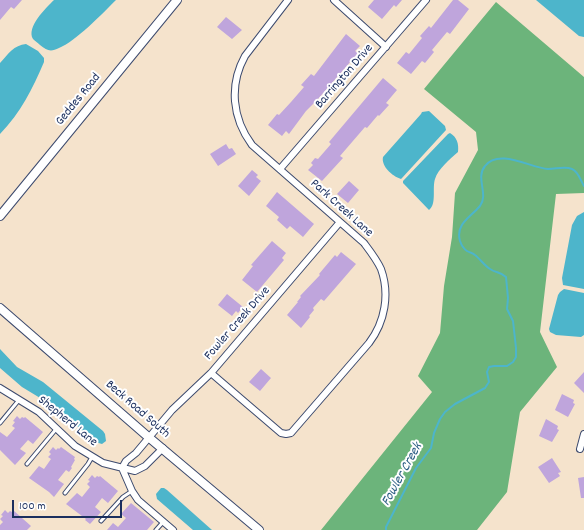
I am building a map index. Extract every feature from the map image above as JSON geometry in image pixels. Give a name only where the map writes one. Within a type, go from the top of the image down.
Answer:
[{"type":"main road","name":"Geddes Road","points":[[0,216],[177,0]]},
{"type":"main road","name":"Beck Road South","points":[[0,308],[259,530]]},
{"type":"street","name":"Park Creek Lane","points":[[211,373],[281,433],[286,434],[297,427],[363,350],[376,332],[383,315],[385,298],[383,278],[377,261],[364,243],[259,152],[244,133],[236,112],[234,91],[238,72],[245,56],[288,0]]},
{"type":"street","points":[[334,0],[386,47]]},
{"type":"street","name":"Barrington Drive","points":[[280,169],[426,0]]},
{"type":"street","name":"Fowler Creek Drive","points":[[149,437],[172,410],[211,373],[340,222]]},
{"type":"street","name":"Shepherd Lane","points":[[0,388],[39,412],[75,446],[103,462],[135,471],[145,466],[163,448]]},
{"type":"street","points":[[580,449],[584,434]]},
{"type":"street","points":[[149,437],[136,453],[126,461],[122,468],[132,491],[142,504],[173,530]]},
{"type":"lane","points":[[0,423],[19,400]]},
{"type":"lane","points":[[27,464],[57,428]]},
{"type":"lane","points":[[65,493],[92,457]]},
{"type":"lane","points":[[101,522],[122,497],[132,491]]},
{"type":"lane","points":[[156,530],[164,521]]},
{"type":"green space","points":[[496,2],[584,77],[584,193],[556,194],[540,332],[557,367],[520,412],[507,492],[477,530],[321,530],[432,392],[418,376],[440,333],[444,286],[452,237],[455,193],[478,150],[476,132],[424,89]]},
{"type":"water","points":[[54,0],[116,0],[89,27],[73,40],[56,49],[47,50],[33,39],[32,29],[34,23]]},
{"type":"water","points":[[536,0],[584,0],[584,37],[579,36]]},
{"type":"water","points":[[26,44],[38,51],[44,58],[44,62],[25,100],[14,117],[0,134],[0,63],[15,48]]},
{"type":"water","points":[[429,111],[445,126],[446,130],[401,179],[398,178],[385,167],[383,157],[422,112]]},
{"type":"water","points":[[450,133],[457,141],[458,152],[445,164],[435,179],[434,200],[429,210],[403,183],[403,181]]},
{"type":"water","points":[[584,212],[584,289],[563,285],[562,278],[572,225],[577,216]]},
{"type":"water","points":[[564,289],[584,293],[584,335],[581,337],[556,335],[550,332],[549,329],[558,295]]},
{"type":"water","points":[[0,349],[17,367],[43,382],[103,431],[106,441],[102,444],[95,442],[63,414],[50,404],[22,387],[0,368]]},
{"type":"water","points":[[161,488],[167,490],[212,530],[193,530],[157,499],[156,494]]},
{"type":"building","points":[[0,0],[22,0],[14,9],[11,7],[0,20]]},
{"type":"building","points":[[374,0],[402,0],[396,7],[394,5],[382,19],[368,7]]},
{"type":"building","points":[[453,0],[458,0],[469,9],[450,34],[447,32],[432,50],[434,52],[425,63],[422,61],[411,74],[397,63],[406,52],[409,54],[422,38],[420,36],[429,26],[431,28]]},
{"type":"building","points":[[226,17],[242,30],[232,39],[217,27]]},
{"type":"building","points":[[346,34],[360,46],[355,51],[358,53],[306,111],[289,134],[286,131],[282,136],[268,125],[304,87],[301,85],[311,74],[314,76]]},
{"type":"building","points":[[383,78],[397,90],[386,103],[389,105],[367,128],[365,127],[340,156],[343,158],[322,181],[308,170],[313,165],[311,163],[315,158],[318,159],[331,144],[329,142]]},
{"type":"building","points":[[226,144],[229,149],[232,148],[236,154],[218,166],[210,154]]},
{"type":"building","points":[[252,170],[258,175],[256,177],[261,181],[249,196],[238,186]]},
{"type":"building","points":[[349,181],[359,190],[348,203],[337,194]]},
{"type":"building","points":[[277,192],[314,224],[303,237],[290,226],[287,229],[277,220],[279,217],[266,206]]},
{"type":"building","points":[[272,241],[286,253],[282,258],[284,260],[257,292],[242,280],[253,266],[251,265]]},
{"type":"building","points":[[341,252],[356,264],[324,301],[321,299],[313,308],[314,310],[309,316],[310,317],[301,328],[287,315],[298,302],[301,297],[300,296],[320,275],[319,274],[335,255],[337,257]]},
{"type":"building","points":[[227,294],[243,307],[238,313],[236,311],[232,316],[218,305]]},
{"type":"building","points":[[261,369],[271,378],[260,391],[249,382]]},
{"type":"building","points":[[584,372],[584,393],[574,383]]},
{"type":"building","points":[[562,394],[574,400],[573,403],[575,404],[568,417],[555,410]]},
{"type":"building","points":[[17,416],[20,419],[25,417],[43,432],[33,444],[28,440],[20,449],[26,453],[15,465],[0,450],[0,432],[7,437],[15,428],[12,426],[15,422],[13,421]]},
{"type":"building","points":[[546,419],[558,426],[557,429],[559,430],[552,442],[539,436]]},
{"type":"building","points":[[53,447],[56,450],[61,447],[75,457],[71,467],[72,468],[69,472],[66,470],[58,480],[64,484],[54,497],[29,478],[39,466],[44,469],[51,459],[48,457],[51,454],[49,452]]},
{"type":"building","points":[[552,458],[561,472],[558,473],[560,476],[549,483],[538,467]]},
{"type":"building","points":[[92,475],[95,478],[100,476],[118,491],[108,503],[102,498],[95,507],[101,512],[90,524],[85,520],[86,519],[66,504],[77,493],[82,497],[90,487],[87,484]]},
{"type":"building","points":[[584,477],[584,498],[581,498],[578,478]]},
{"type":"building","points":[[131,503],[154,522],[147,530],[107,530],[113,523],[118,527],[126,518],[121,514]]},
{"type":"building","points":[[5,510],[8,513],[10,511],[12,512],[13,510],[31,526],[27,530],[0,530],[0,525],[3,522],[0,519],[3,516],[1,515]]},
{"type":"waterway","name":"Fowler Creek","points":[[386,530],[386,527],[416,468],[431,448],[434,433],[445,412],[455,404],[485,388],[489,382],[487,372],[489,367],[507,366],[513,362],[516,357],[513,321],[507,309],[508,298],[506,277],[488,268],[474,254],[468,252],[460,241],[459,235],[462,225],[480,206],[482,201],[482,171],[491,161],[498,159],[515,160],[541,168],[569,168],[576,172],[584,186]]}]
